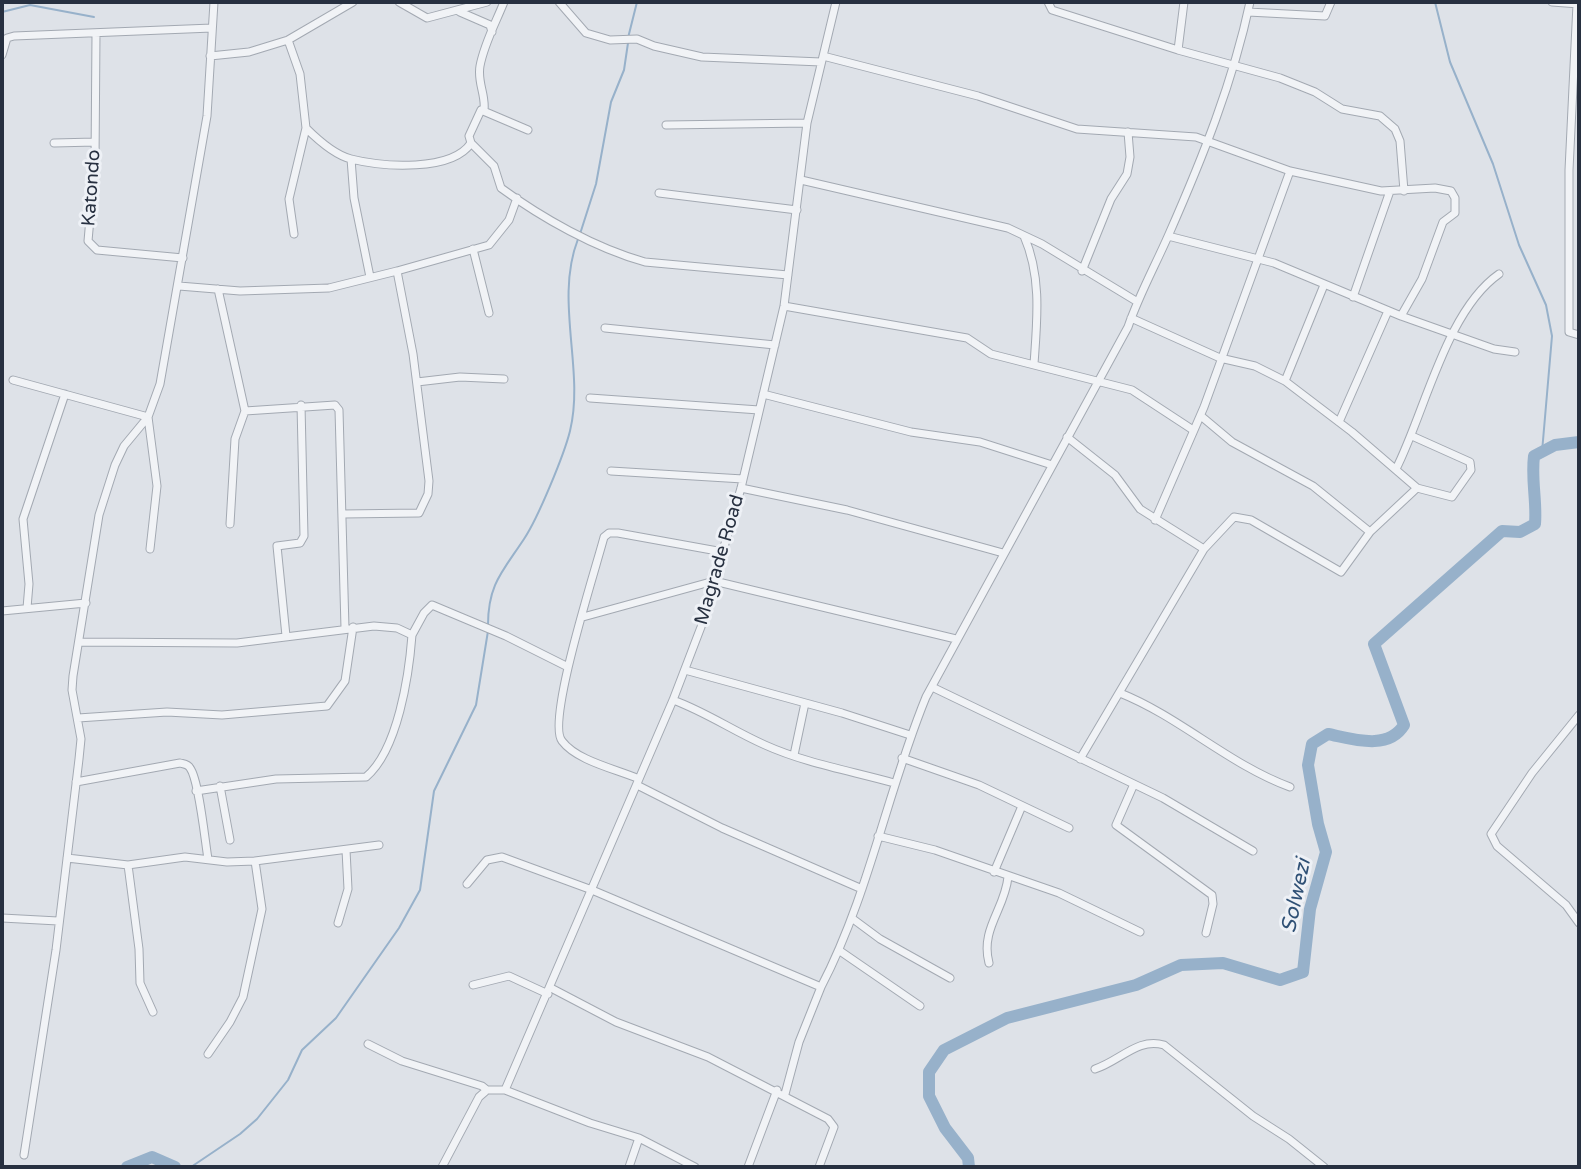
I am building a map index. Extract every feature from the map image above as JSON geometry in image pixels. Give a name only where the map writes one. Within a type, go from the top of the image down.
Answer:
[{"type":"street","points":[[24,1155],[81,738],[72,690],[92,553],[106,486],[124,446],[148,417],[160,384],[207,116],[214,2]]},
{"type":"street","points":[[211,56],[249,52],[288,40],[354,2]]},
{"type":"street","points":[[399,2],[427,18],[487,2]]},
{"type":"street","points":[[306,128],[329,147],[351,159],[438,163],[461,155],[471,143],[470,128],[484,110],[485,100],[480,86],[481,65],[504,2]]},
{"type":"street","points":[[559,2],[586,33],[610,40],[637,39],[654,46],[702,57],[822,59],[978,96],[1077,129],[1183,135],[1290,171],[1343,185],[1390,191],[1447,189],[1454,194],[1455,213],[1443,222],[1422,279],[1401,316]]},
{"type":"street","name":"Magrade Road","points":[[505,1090],[673,700],[723,552],[784,306],[807,123],[836,2]]},
{"type":"street","points":[[1048,2],[1052,10],[1178,50],[1297,83],[1342,109],[1380,116],[1395,129],[1400,141],[1404,191]]},
{"type":"street","points":[[1178,50],[1184,2]]},
{"type":"street","points":[[747,1167],[781,1092],[821,986],[853,919],[910,735],[956,639],[1131,318],[1136,301],[1168,236],[1207,142],[1234,65],[1250,2]]},
{"type":"street","points":[[1248,12],[1325,16],[1331,2]]},
{"type":"street","points":[[1552,2],[1578,4],[1569,170],[1569,332],[1579,335]]},
{"type":"street","points":[[458,11],[490,25],[492,33]]},
{"type":"street","points":[[2,55],[7,38],[14,36],[212,28]]},
{"type":"street","name":"Katondo","points":[[96,34],[95,142],[88,241],[91,247],[97,250],[183,258]]},
{"type":"street","points":[[288,40],[300,74],[306,128],[289,199],[294,234]]},
{"type":"street","points":[[484,110],[528,130]]},
{"type":"street","points":[[666,125],[807,123]]},
{"type":"street","points":[[1082,271],[1111,200],[1127,174],[1130,157],[1128,132]]},
{"type":"street","points":[[54,143],[95,142]]},
{"type":"street","points":[[471,143],[489,159],[501,188],[627,257],[645,262],[788,275]]},
{"type":"street","points":[[351,159],[354,198],[370,278]]},
{"type":"street","points":[[1155,520],[1200,415],[1290,171]]},
{"type":"street","points":[[801,180],[984,222],[1024,236],[1136,301]]},
{"type":"street","points":[[1353,297],[1390,191]]},
{"type":"street","points":[[659,193],[797,210]]},
{"type":"street","points":[[179,286],[218,289],[329,288],[397,271],[473,249],[496,239],[509,220],[517,198]]},
{"type":"street","points":[[1024,236],[1034,259],[1036,281],[1034,364]]},
{"type":"street","points":[[1168,236],[1280,265],[1401,316],[1494,349],[1515,352]]},
{"type":"street","points":[[473,249],[489,313]]},
{"type":"street","points":[[343,514],[419,513],[429,481],[417,382],[397,271]]},
{"type":"street","points":[[1396,469],[1454,333],[1484,286],[1499,274]]},
{"type":"street","points":[[1286,380],[1324,285]]},
{"type":"street","points":[[218,289],[246,411],[235,439],[230,524]]},
{"type":"street","points":[[784,306],[958,335],[991,354],[1099,381],[1142,395],[1193,429]]},
{"type":"street","points":[[1339,422],[1388,311]]},
{"type":"street","points":[[1131,318],[1220,358],[1255,366],[1286,380],[1417,488],[1452,497],[1472,466],[1412,436]]},
{"type":"street","points":[[605,328],[775,345]]},
{"type":"street","points":[[417,382],[460,377],[505,379]]},
{"type":"street","points":[[13,380],[148,417]]},
{"type":"street","points":[[27,608],[29,584],[23,519],[65,394]]},
{"type":"street","points":[[763,394],[911,432],[980,442],[1052,465]]},
{"type":"street","points":[[590,398],[759,410]]},
{"type":"street","points":[[78,718],[167,712],[222,715],[327,706],[345,681],[349,628],[339,410],[330,404],[246,411]]},
{"type":"street","points":[[286,636],[277,546],[300,543],[304,536],[301,405]]},
{"type":"street","points":[[1200,415],[1232,442],[1313,486],[1370,532]]},
{"type":"street","points":[[148,417],[157,486],[150,549]]},
{"type":"street","points":[[1068,437],[1115,475],[1140,509],[1204,549]]},
{"type":"street","points":[[611,471],[743,479]]},
{"type":"street","points":[[741,488],[847,510],[1003,553]]},
{"type":"street","points":[[1080,759],[1204,549],[1226,523],[1242,517],[1342,572],[1370,532],[1417,488]]},
{"type":"street","points":[[723,552],[628,534],[606,534],[569,667],[558,728],[560,739],[583,755],[722,828],[862,889]]},
{"type":"street","points":[[583,617],[714,581],[956,639]]},
{"type":"street","points":[[2,611],[86,603]]},
{"type":"street","points":[[196,791],[276,779],[366,777],[387,746],[407,678],[412,635],[424,613],[432,605],[506,636],[569,667]]},
{"type":"street","points":[[80,642],[237,643],[349,628],[397,628],[412,635]]},
{"type":"street","points":[[685,670],[910,735]]},
{"type":"street","points":[[932,687],[1195,815],[1253,851]]},
{"type":"street","points":[[1119,692],[1156,708],[1217,750],[1290,787]]},
{"type":"street","points":[[673,700],[707,713],[740,733],[794,755],[894,783]]},
{"type":"street","points":[[794,755],[805,704]]},
{"type":"street","points":[[1579,715],[1532,773],[1491,834],[1497,846],[1566,905],[1579,923]]},
{"type":"street","points":[[902,758],[979,786],[1069,828]]},
{"type":"street","points":[[76,782],[180,763],[191,768],[208,859]]},
{"type":"street","points":[[1134,785],[1116,825],[1212,895],[1213,904],[1206,933]]},
{"type":"street","points":[[220,786],[230,840]]},
{"type":"street","points":[[994,872],[1022,806]]},
{"type":"street","points":[[878,836],[935,850],[1059,893],[1140,932]]},
{"type":"street","points":[[66,858],[128,865],[185,857],[227,862],[255,861],[379,845]]},
{"type":"street","points":[[338,923],[348,888],[346,849]]},
{"type":"street","points":[[467,884],[486,860],[502,857],[592,890],[821,986]]},
{"type":"street","points":[[208,1054],[243,997],[262,909],[255,861]]},
{"type":"street","points":[[128,865],[139,949],[140,983],[153,1012]]},
{"type":"street","points":[[989,963],[986,940],[993,918],[1004,898],[1008,877]]},
{"type":"street","points":[[2,918],[58,921]]},
{"type":"street","points":[[853,919],[880,939],[950,978]]},
{"type":"street","points":[[840,951],[920,1006]]},
{"type":"street","points":[[473,985],[509,976],[708,1057],[781,1092],[828,1119],[834,1126],[819,1167]]},
{"type":"street","points":[[1095,1069],[1113,1063],[1138,1044],[1152,1041],[1164,1045],[1253,1116],[1289,1139],[1324,1167]]},
{"type":"street","points":[[368,1044],[402,1061],[482,1086],[486,1090],[505,1090],[590,1123],[639,1138],[695,1167]]},
{"type":"street","points":[[442,1167],[479,1097],[486,1090]]},
{"type":"street","points":[[629,1167],[639,1138]]},
{"type":"waterway","points":[[628,38],[637,2]]},
{"type":"waterway","points":[[1435,2],[1450,62],[1493,164],[1519,245],[1546,305],[1552,336],[1542,452]]},
{"type":"waterway","points":[[2,12],[30,5],[94,17]]},
{"type":"waterway","points":[[580,234],[596,184],[611,102],[624,70],[628,43]]},
{"type":"waterway","points":[[488,625],[494,588],[536,517],[570,431],[574,384],[569,287],[571,263],[578,239]]},
{"type":"waterway","name":"Solwezi","points":[[969,1167],[968,1158],[945,1128],[929,1096],[929,1072],[944,1050],[1007,1018],[1136,985],[1181,965],[1223,963],[1280,980],[1303,972],[1310,909],[1326,852],[1318,824],[1308,765],[1312,744],[1328,734],[1380,741],[1397,733],[1404,725],[1374,644],[1502,531],[1520,532],[1535,524],[1534,456],[1555,445],[1579,442]]},
{"type":"waterway","points":[[191,1167],[240,1134],[257,1119],[288,1080],[302,1050],[336,1018],[399,928],[420,890],[434,791],[476,705],[488,631]]},
{"type":"waterway","name":"Solwezi","points":[[127,1167],[152,1157],[175,1167]]}]
